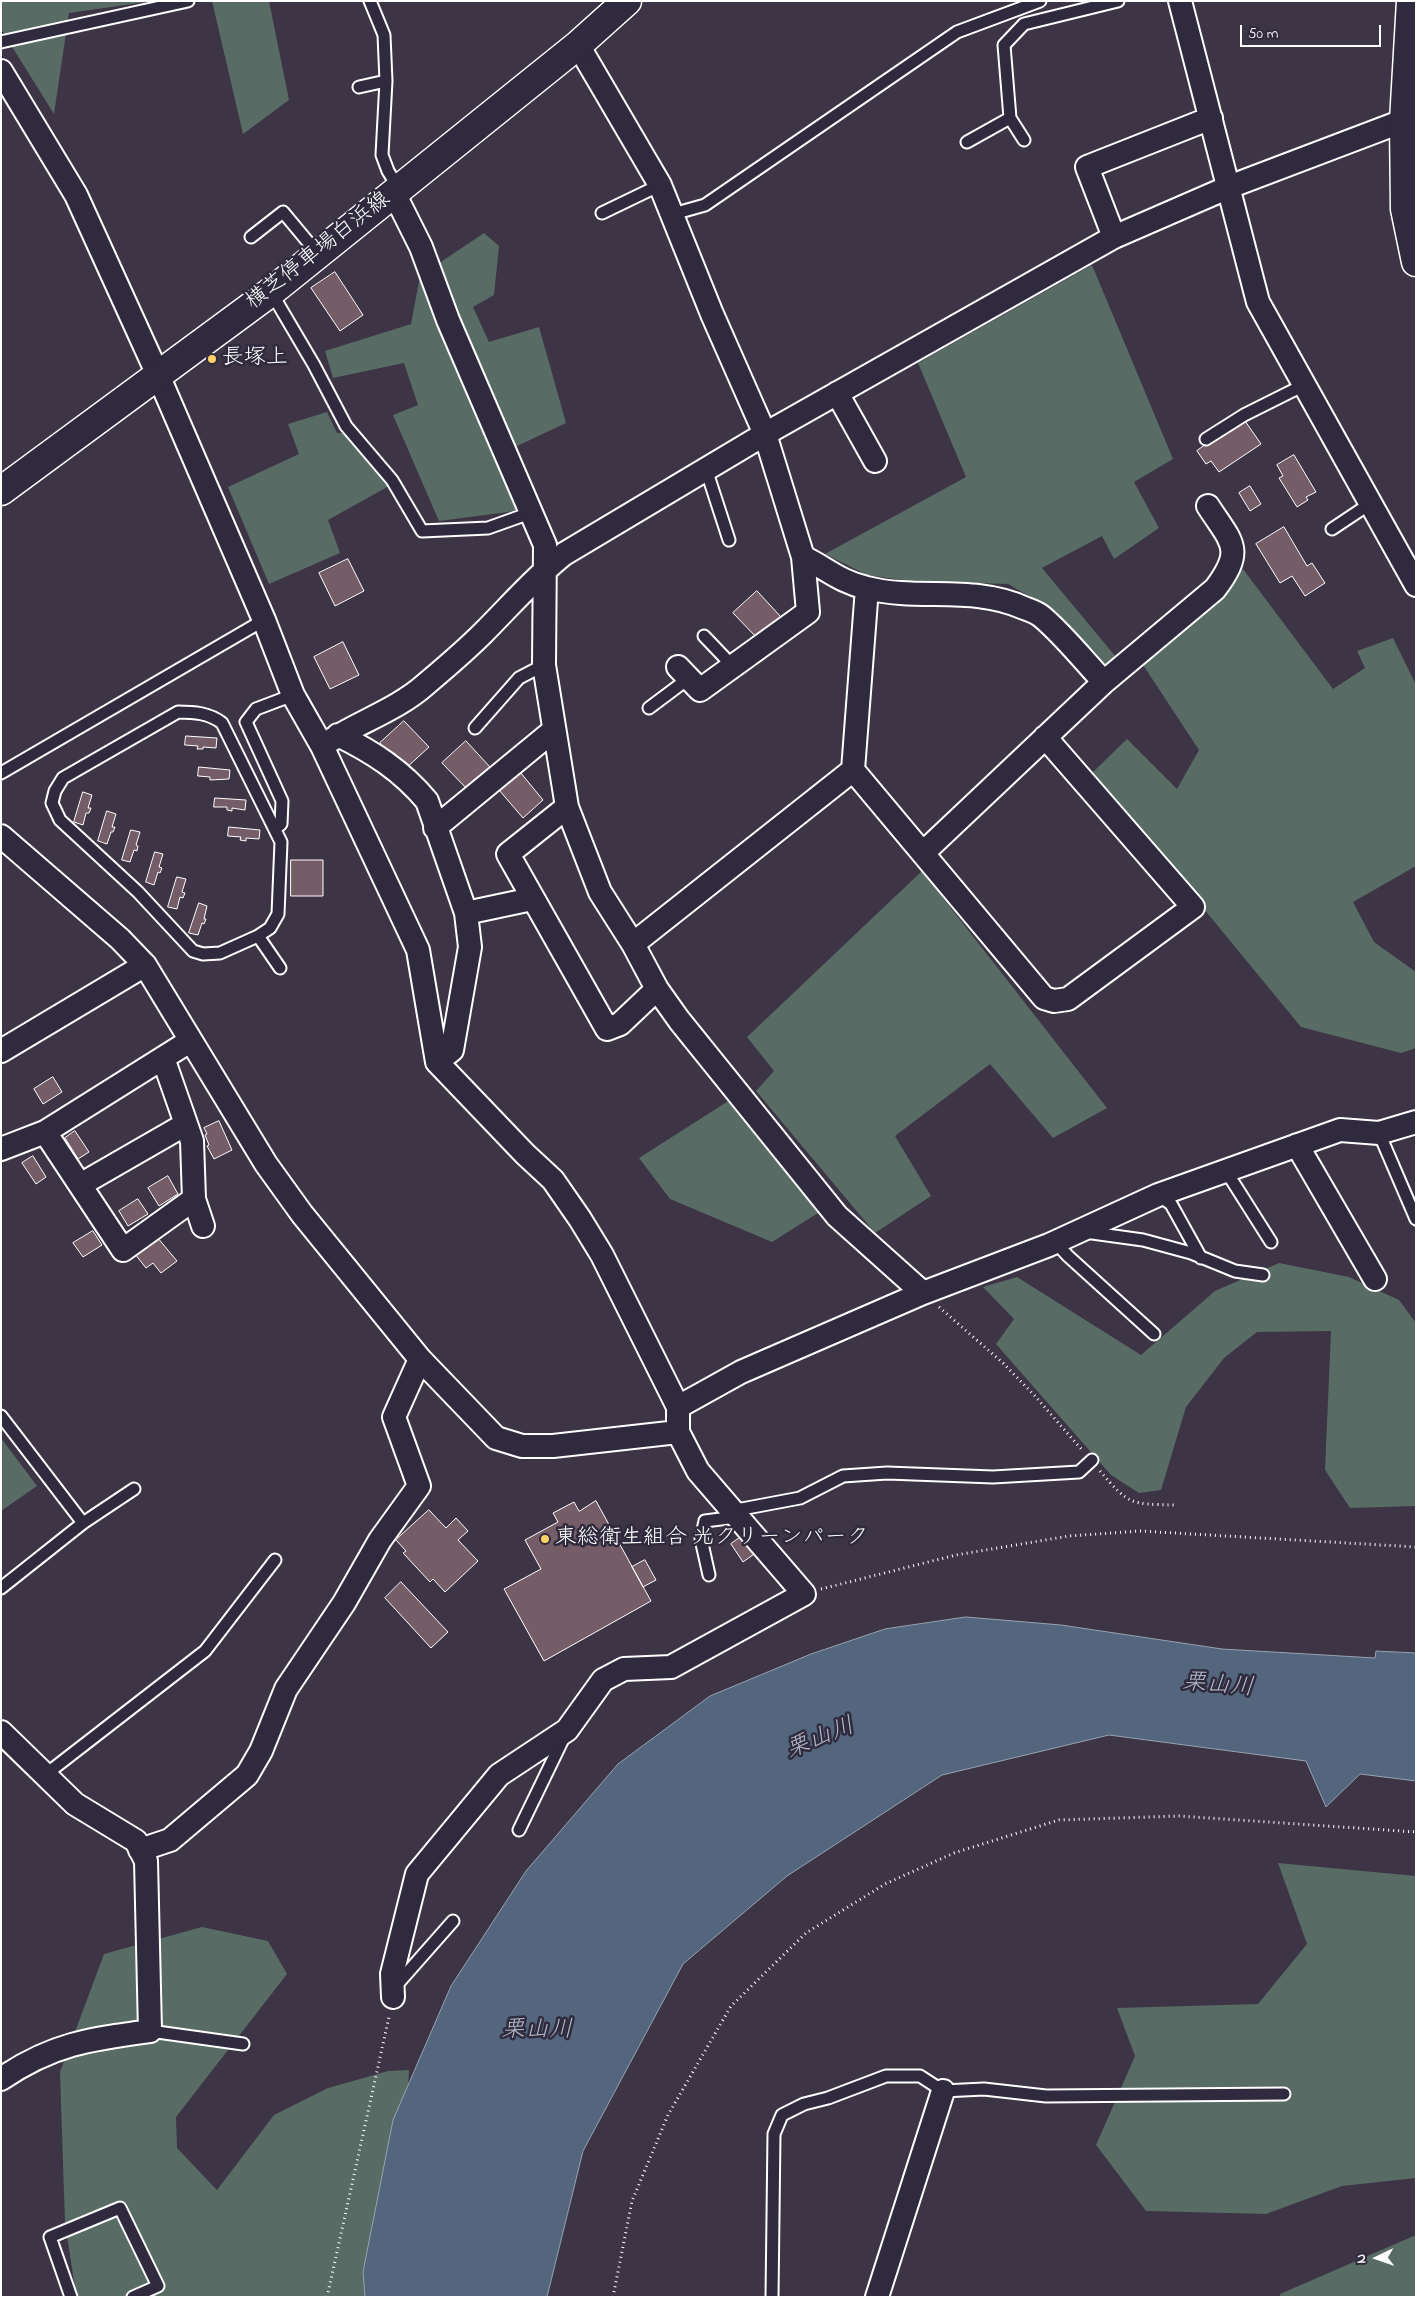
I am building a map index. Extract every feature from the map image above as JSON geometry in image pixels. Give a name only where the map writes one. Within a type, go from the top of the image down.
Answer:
[{"type":"main road","name":"横芝停車場白浜線","points":[[4,484],[271,292],[578,45],[628,1]]},
{"type":"main road","points":[[1411,1],[1410,118],[1405,209],[1416,262]]},
{"type":"street","points":[[1180,1],[1258,302],[1414,579]]},
{"type":"street","points":[[578,45],[660,184],[712,314],[765,434],[803,557],[808,612],[700,690],[684,673]]},
{"type":"street","points":[[1,71],[76,195],[158,375],[264,620],[294,695],[330,741],[418,950],[437,1062],[525,1154],[553,1180],[580,1219],[602,1255],[678,1407],[678,1432],[698,1471],[804,1594],[671,1666],[624,1669],[603,1680],[567,1730],[499,1775],[417,1874],[392,1974],[393,1993]]},
{"type":"street","points":[[1114,237],[1087,166],[1211,118]]},
{"type":"street","points":[[330,741],[393,707],[425,686],[482,634],[545,568],[564,554],[765,434],[1114,237],[1229,187],[1410,118]]},
{"type":"street","points":[[396,191],[421,247],[448,320],[545,545],[544,665],[554,730],[567,807],[600,892],[633,944],[657,989],[679,1020],[837,1216],[923,1293]]},
{"type":"street","points":[[837,393],[875,461]]},
{"type":"street","points":[[923,853],[1104,682],[1215,589],[1227,573],[1234,554],[1230,540],[1208,506]]},
{"type":"street","points":[[803,557],[836,578],[867,588],[906,595],[977,594],[996,597],[1017,604],[1040,615],[1104,682]]},
{"type":"street","points":[[867,588],[853,770],[1044,998],[1054,1001],[1068,1000],[1193,907],[1045,737]]},
{"type":"street","points":[[435,828],[554,730]]},
{"type":"street","points":[[330,741],[384,760],[414,786],[427,801],[466,914],[470,947],[452,1050],[437,1062]]},
{"type":"street","points":[[633,944],[853,770]]},
{"type":"street","points":[[567,807],[508,854],[607,1029],[620,1024],[657,989]]},
{"type":"street","points":[[1,836],[120,939],[146,965],[190,1041],[266,1164],[302,1214],[420,1359],[496,1438],[522,1446],[554,1446],[678,1432]]},
{"type":"street","points":[[466,914],[532,898]]},
{"type":"street","points":[[1,1051],[146,965]]},
{"type":"street","points":[[1,1149],[45,1132],[190,1041]]},
{"type":"street","points":[[163,1058],[192,1141],[194,1199],[203,1226]]},
{"type":"street","points":[[678,1407],[741,1372],[923,1293],[1055,1242],[1158,1195],[1340,1130],[1379,1133],[1416,1122]]},
{"type":"street","points":[[80,1185],[186,1124]]},
{"type":"street","points":[[45,1132],[123,1250],[194,1199]]},
{"type":"street","points":[[1297,1145],[1375,1279]]},
{"type":"street","points":[[140,1850],[170,1840],[247,1775],[261,1751],[286,1688],[344,1603],[380,1540],[419,1486],[394,1417],[420,1359]]},
{"type":"street","points":[[1,1732],[75,1804],[136,1841],[146,1861],[150,2031],[94,2038],[50,2050],[1,2078]]},
{"type":"street","points":[[877,2297],[943,2091]]},
{"type":"lane","points":[[1,42],[188,1]]},
{"type":"lane","points":[[370,1],[384,35],[386,81],[382,155],[396,191]]},
{"type":"lane","points":[[673,214],[705,205],[957,32],[1040,1]]},
{"type":"lane","points":[[1024,140],[1010,118],[1004,45],[1024,24],[1118,1]]},
{"type":"lane","points":[[359,87],[386,81]]},
{"type":"lane","points":[[967,142],[1010,118]]},
{"type":"lane","points":[[602,213],[660,184]]},
{"type":"lane","points":[[251,237],[283,212],[318,254]]},
{"type":"lane","points":[[271,292],[314,365],[346,426],[392,480],[422,531],[488,528],[530,513]]},
{"type":"lane","points":[[1206,439],[1244,415],[1304,385]]},
{"type":"lane","points":[[706,469],[729,540]]},
{"type":"lane","points":[[1332,528],[1372,503]]},
{"type":"lane","points":[[1,773],[264,620]]},
{"type":"lane","points":[[704,636],[725,658],[730,669]]},
{"type":"lane","points":[[476,728],[520,678],[544,665]]},
{"type":"lane","points":[[649,708],[684,673]]},
{"type":"lane","points":[[275,829],[281,824],[282,801],[246,722],[256,709],[294,695]]},
{"type":"lane","points":[[178,712],[194,712],[214,717],[222,723],[275,829],[282,842],[278,914],[270,928],[258,936],[220,953],[203,954],[193,951],[138,892],[60,820],[52,803],[55,791],[63,778],[178,712]]},
{"type":"lane","points":[[258,936],[280,968]]},
{"type":"lane","points":[[1379,1133],[1416,1219]]},
{"type":"lane","points":[[1226,1171],[1271,1242]]},
{"type":"lane","points":[[1158,1195],[1171,1204],[1201,1258]]},
{"type":"lane","points":[[1079,1231],[1143,1240],[1201,1258],[1234,1271],[1263,1275]]},
{"type":"lane","points":[[1055,1242],[1154,1334]]},
{"type":"lane","points":[[1,1416],[83,1523]]},
{"type":"lane","points":[[709,1575],[701,1539],[705,1521],[800,1498],[843,1476],[887,1473],[993,1477],[1080,1472],[1092,1460]]},
{"type":"lane","points":[[1,1588],[83,1523],[134,1489]]},
{"type":"lane","points":[[45,1775],[205,1651],[275,1560]]},
{"type":"lane","points":[[519,1830],[567,1730]]},
{"type":"lane","points":[[393,1993],[454,1921]]},
{"type":"lane","points":[[150,2031],[243,2044]]},
{"type":"lane","points":[[772,2297],[774,2134],[782,2115],[804,2104],[828,2098],[886,2076],[920,2076],[943,2091],[984,2089],[1046,2096],[1284,2094]]},
{"type":"lane","points":[[71,2297],[50,2237],[120,2208],[158,2286],[133,2297]]},
{"type":"path","points":[[923,1293],[1034,1394],[1120,1494],[1138,1504],[1174,1505]]},
{"type":"path","points":[[804,1594],[956,1555],[1069,1536],[1140,1531],[1416,1547]]},
{"type":"path","points":[[613,2297],[632,2201],[668,2115],[731,2006],[806,1933],[885,1884],[954,1852],[1059,1820],[1179,1816],[1416,1832]]},
{"type":"path","points":[[327,2297],[393,1993]]},
{"type":"green space","points":[[1,1],[153,1],[69,13],[54,114],[1,29]]},
{"type":"green space","points":[[212,1],[269,1],[289,100],[243,134]]},
{"type":"green space","points":[[484,233],[499,246],[494,295],[473,307],[489,342],[539,327],[566,423],[498,455],[516,511],[439,521],[393,415],[418,405],[404,363],[333,378],[325,351],[411,324],[420,276]]},
{"type":"green space","points":[[1092,265],[1173,459],[1134,482],[1159,528],[1114,559],[1102,536],[1042,568],[1116,657],[1101,669],[1046,606],[1008,584],[910,581],[867,575],[825,554],[966,477],[918,363]]},
{"type":"green space","points":[[327,412],[337,433],[362,433],[389,486],[328,520],[340,553],[269,584],[228,487],[299,454],[288,424]]},
{"type":"green space","points":[[1243,569],[1333,689],[1365,668],[1357,651],[1393,638],[1416,685],[1416,866],[1353,902],[1374,942],[1416,972],[1416,1048],[1401,1053],[1301,1027],[1092,773],[1127,739],[1177,789],[1199,750],[1143,665]]},
{"type":"green space","points":[[922,871],[1107,1108],[1053,1138],[990,1064],[895,1136],[931,1196],[875,1233],[756,1091],[774,1071],[747,1037]]},
{"type":"green space","points":[[733,1098],[818,1213],[772,1242],[670,1199],[639,1158]]},
{"type":"green space","points":[[1279,1263],[1349,1277],[1399,1300],[1416,1323],[1416,1506],[1350,1508],[1325,1470],[1331,1331],[1257,1332],[1224,1358],[1186,1407],[1161,1490],[1139,1493],[1111,1475],[996,1344],[1014,1319],[983,1287],[1017,1277],[1141,1355],[1215,1291]]},
{"type":"green space","points":[[1,1438],[37,1486],[1,1511]]},
{"type":"green space","points":[[1278,1863],[1416,1876],[1416,2178],[1342,2186],[1266,2214],[1146,2211],[1096,2145],[1135,2056],[1117,2008],[1258,2004],[1307,1944]]},
{"type":"green space","points":[[202,1927],[268,1941],[287,1974],[176,2117],[177,2148],[217,2190],[274,2115],[328,2088],[388,2071],[409,2070],[396,2297],[79,2297],[76,2294],[65,2223],[60,2072],[104,1954]]},
{"type":"green space","points":[[1416,2235],[1416,2297],[1280,2297],[1280,2294]]},
{"type":"water","name":"栗山川","points":[[966,1617],[1061,1625],[1222,1649],[1375,1658],[1376,1651],[1416,1653],[1416,1781],[1360,1774],[1326,1807],[1306,1761],[1109,1735],[942,1775],[787,1876],[683,1964],[583,2151],[547,2297],[365,2297],[363,2272],[393,2120],[451,1986],[526,1871],[618,1764],[710,1696],[811,1654],[885,1629]]},
{"type":"building","points":[[335,272],[363,315],[340,331],[311,288]]},
{"type":"building","points":[[1243,418],[1261,444],[1219,472],[1211,461],[1206,464],[1197,451]]},
{"type":"building","points":[[1294,455],[1316,492],[1306,497],[1308,500],[1297,507],[1279,478],[1283,476],[1277,465]]},
{"type":"building","points":[[1250,486],[1261,504],[1250,511],[1239,493]]},
{"type":"building","points":[[1284,527],[1307,566],[1312,563],[1325,583],[1305,596],[1292,576],[1280,583],[1256,544]]},
{"type":"building","points":[[348,559],[364,591],[335,606],[319,573]]},
{"type":"building","points":[[757,591],[781,617],[758,639],[733,613]]},
{"type":"building","points":[[343,642],[359,675],[330,689],[314,657]]},
{"type":"building","points":[[404,721],[429,747],[405,769],[380,743]]},
{"type":"building","points":[[186,736],[217,738],[216,748],[203,747],[203,749],[197,749],[198,746],[185,745]]},
{"type":"building","points":[[466,741],[490,767],[467,789],[442,763]]},
{"type":"building","points":[[199,767],[230,770],[229,779],[210,780],[210,777],[198,776]]},
{"type":"building","points":[[520,772],[543,800],[523,818],[499,790]]},
{"type":"building","points":[[83,792],[92,795],[88,808],[91,808],[89,813],[86,813],[83,825],[74,822]]},
{"type":"building","points":[[215,798],[246,800],[245,810],[232,808],[232,811],[227,810],[227,807],[214,807]]},
{"type":"building","points":[[107,811],[116,814],[112,827],[115,827],[107,844],[98,841]]},
{"type":"building","points":[[229,827],[260,830],[259,839],[246,838],[246,841],[240,840],[241,837],[228,836]]},
{"type":"building","points":[[131,830],[140,832],[136,845],[138,846],[137,851],[134,850],[130,862],[122,860]]},
{"type":"building","points":[[155,852],[163,854],[159,867],[162,868],[160,873],[158,872],[154,885],[146,882]]},
{"type":"building","points":[[291,860],[323,860],[323,896],[291,896]]},
{"type":"building","points":[[177,877],[186,879],[182,892],[185,893],[183,898],[180,897],[177,909],[168,907]]},
{"type":"building","points":[[199,903],[207,906],[204,919],[206,919],[204,924],[202,923],[198,935],[189,933]]},
{"type":"building","points":[[53,1077],[62,1092],[43,1104],[34,1089]]},
{"type":"building","points":[[219,1121],[232,1150],[214,1159],[207,1146],[209,1145],[204,1128]]},
{"type":"building","points":[[75,1131],[89,1152],[78,1159],[65,1138]]},
{"type":"building","points":[[33,1156],[46,1177],[36,1184],[22,1163]]},
{"type":"building","points":[[168,1176],[178,1194],[159,1206],[148,1188]]},
{"type":"building","points":[[138,1199],[148,1214],[128,1226],[119,1211]]},
{"type":"building","points":[[93,1231],[102,1245],[83,1257],[73,1243]]},
{"type":"building","points":[[157,1237],[177,1261],[161,1273],[153,1263],[146,1268],[135,1254]]},
{"type":"building","points":[[596,1501],[651,1601],[544,1661],[504,1589],[541,1569],[525,1540],[558,1522],[553,1513],[574,1502],[579,1511]]},
{"type":"building","points":[[429,1510],[446,1528],[456,1518],[468,1531],[458,1540],[478,1561],[445,1592],[433,1579],[430,1582],[403,1553],[406,1551],[396,1540]]},
{"type":"building","points":[[745,1534],[757,1552],[743,1562],[731,1544]]},
{"type":"building","points":[[645,1560],[656,1580],[643,1587],[632,1567]]},
{"type":"building","points":[[401,1582],[448,1632],[431,1648],[385,1598]]},
{"type":"place","name":"長塚上","points":[[212,359]]},
{"type":"place","name":"東総衛生組合 光クリーンパーク","points":[[545,1539]]}]
